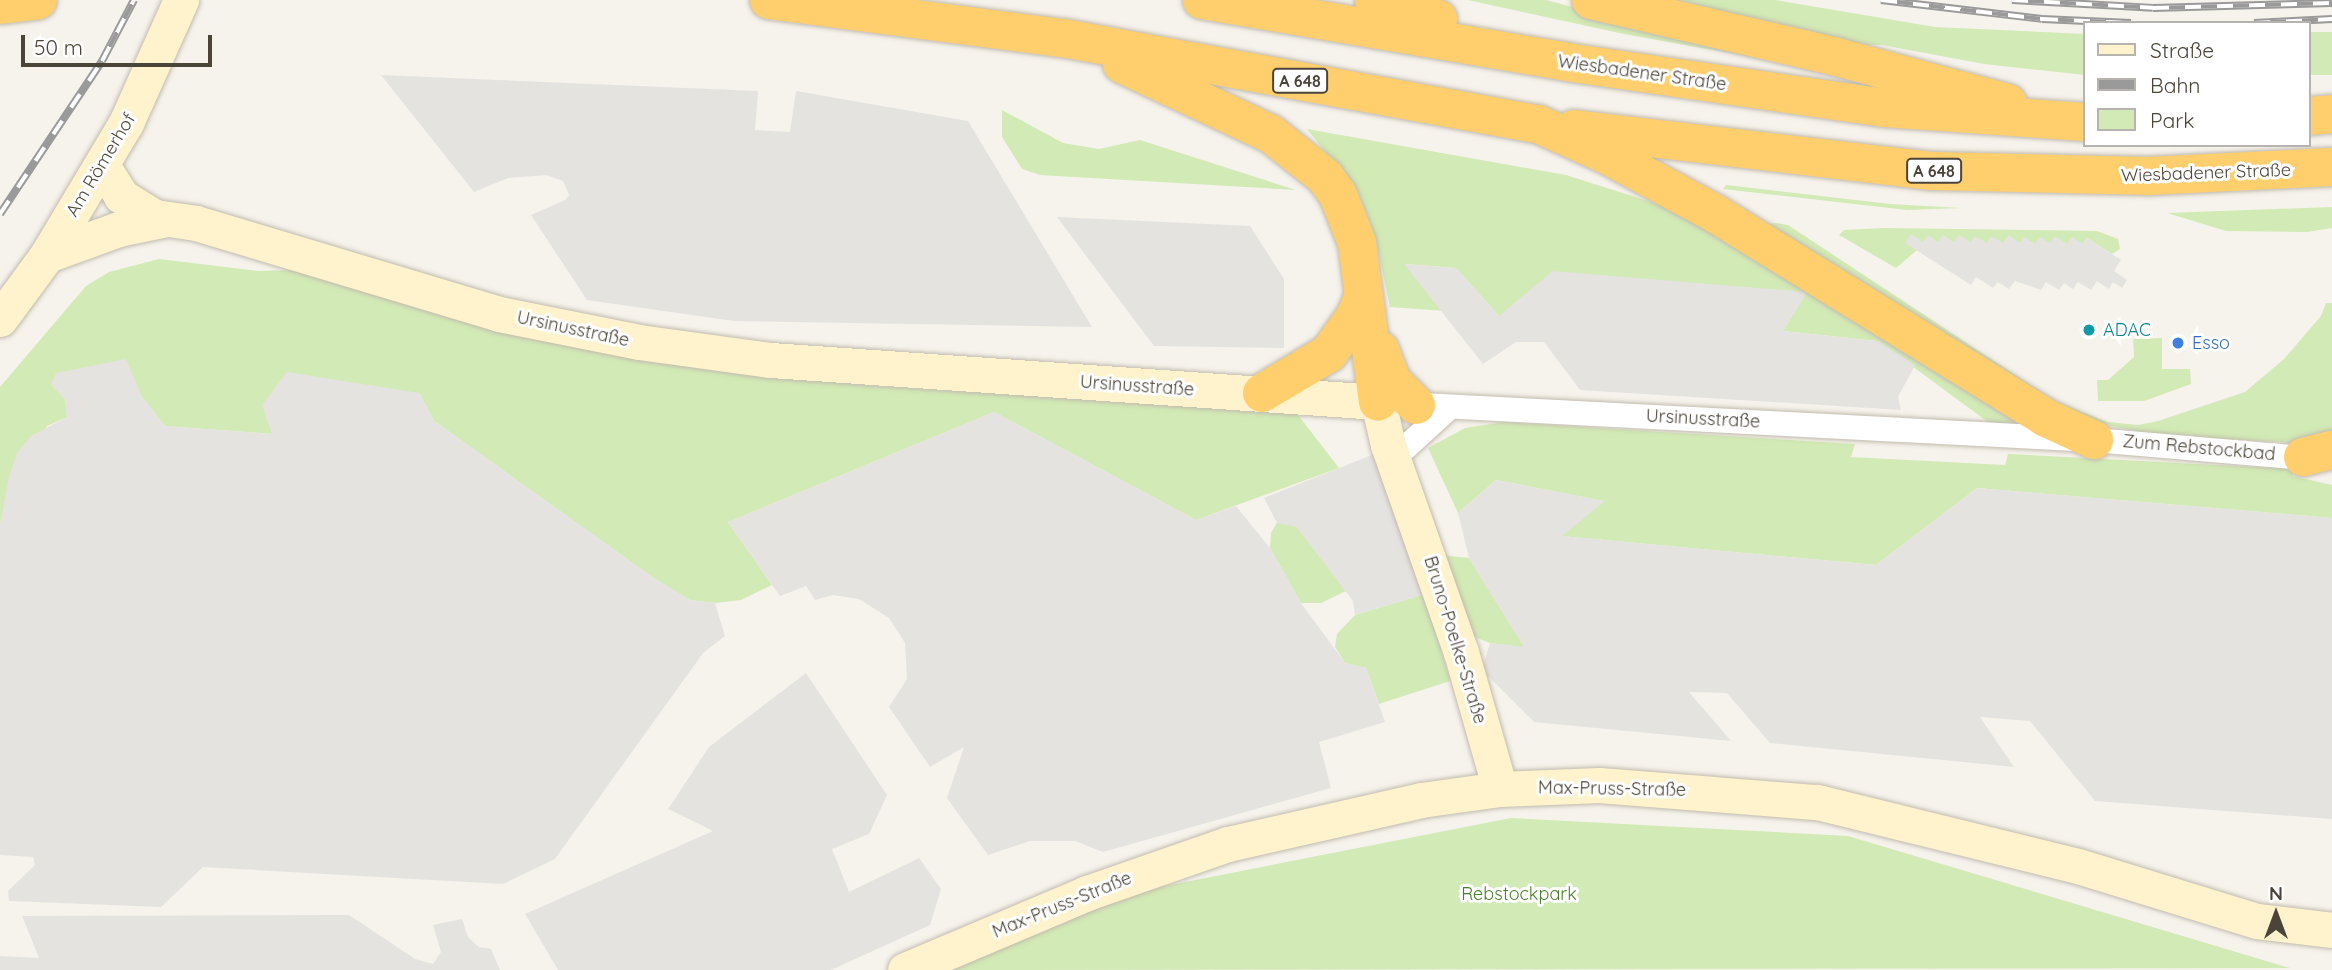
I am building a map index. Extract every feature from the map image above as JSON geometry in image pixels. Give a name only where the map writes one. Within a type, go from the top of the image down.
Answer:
[{"type":"highway","points":[[0,5],[38,0]]},
{"type":"highway","name":"A 648","points":[[769,0],[1063,38],[1538,124]]},
{"type":"highway","name":"Wiesbadener Straße","points":[[1202,0],[1573,63],[1885,108],[2084,122]]},
{"type":"highway","points":[[1374,0],[1573,63]]},
{"type":"highway","points":[[1591,0],[2084,122]]},
{"type":"highway","points":[[1063,38],[1221,107],[1310,162],[1338,195],[1357,243],[1378,402]]},
{"type":"highway","points":[[2311,116],[2332,114]]},
{"type":"highway","points":[[1538,124],[1607,155],[1716,214],[2046,418],[2094,440]]},
{"type":"highway","name":"Wiesbadener Straße","points":[[1538,124],[1946,171],[2148,176],[2332,167]]},
{"type":"highway","points":[[1262,393],[1329,353],[1356,316],[1362,284]]},
{"type":"highway","points":[[1362,284],[1387,368],[1400,391],[1433,406]]},
{"type":"main road","name":"Am Römerhof","points":[[0,319],[47,255],[103,165],[147,83],[181,0]]},
{"type":"main road","name":"Ursinusstraße","points":[[103,165],[158,193],[181,221],[499,314],[639,342],[771,360],[1378,402]]},
{"type":"main road","points":[[47,255],[107,233],[181,221]]},
{"type":"main road","name":"Bruno-Poelke-Straße","points":[[1378,402],[1397,419],[1405,447],[1408,492]]},
{"type":"main road","name":"Bruno-Poelke-Straße","points":[[1378,402],[1388,445],[1408,492],[1500,789]]},
{"type":"main road","name":"Max-Pruss-Straße","points":[[905,970],[1087,893],[1228,844],[1421,800],[1500,789],[1599,785],[1817,802],[2000,845],[2257,921],[2332,930]]},
{"type":"street","name":"Ursinusstraße","points":[[1378,402],[2094,440]]},
{"type":"street","points":[[1405,447],[1433,406]]},
{"type":"street","name":"Zum Rebstockbad","points":[[2094,440],[2322,456]]},
{"type":"green space","points":[[1468,0],[1546,0],[1774,61],[1624,34]]},
{"type":"green space","points":[[1641,0],[1775,0],[1935,27],[2084,34],[2084,75],[1984,64],[1882,45],[1853,45]]},
{"type":"green space","points":[[2311,32],[2332,32],[2332,75],[2311,75]]},
{"type":"green space","points":[[1002,110],[1063,143],[1099,149],[1140,140],[1296,190],[1040,175],[1022,169],[1002,137]]},
{"type":"green space","points":[[1307,129],[1566,175],[1670,208],[2038,427],[1988,422],[1878,341],[1783,331],[1806,293],[1499,316],[1456,268],[1405,264],[1445,311],[1390,307],[1375,235],[1358,193]]},
{"type":"green space","points":[[1726,185],[1890,204],[1962,208],[1907,210],[1723,189]]},
{"type":"green space","points":[[2332,207],[2332,228],[2307,232],[2226,231],[2167,213]]},
{"type":"green space","points":[[1763,224],[1788,225],[2055,401],[2108,422],[2138,425],[2158,421],[2245,392],[2284,359],[2321,316],[2326,303],[2332,303],[2332,439],[2298,443],[2163,436],[2080,420]]},
{"type":"green space","points":[[1884,228],[2097,231],[2118,239],[2120,249],[2112,254],[2087,238],[2083,244],[2067,244],[2055,237],[2050,244],[1906,243],[1917,250],[1896,268],[1839,235],[1844,230]]},
{"type":"green space","points":[[159,259],[258,271],[293,270],[514,332],[657,363],[875,386],[1295,411],[1339,468],[1196,520],[994,412],[728,522],[772,585],[741,600],[715,603],[690,600],[655,579],[434,421],[419,393],[273,434],[165,426],[142,397],[51,384],[65,399],[67,417],[47,426],[0,524],[0,387],[86,286],[109,272]]},
{"type":"green space","points":[[2162,338],[2162,369],[2190,369],[2191,384],[2144,401],[2098,401],[2097,380],[2108,380],[2134,357],[2133,339]]},
{"type":"green space","points":[[1505,422],[1855,444],[1851,457],[2005,465],[2008,454],[2292,469],[2293,476],[2332,485],[2332,518],[1977,488],[1876,565],[1561,536],[1604,501],[1496,480],[1458,513],[1428,448],[1465,428]]},
{"type":"green space","points":[[1285,522],[1297,527],[1346,591],[1321,603],[1301,603],[1270,548],[1271,533],[1277,523]]},
{"type":"green space","points":[[1441,555],[1469,558],[1525,648],[1490,643],[1467,634]]},
{"type":"green space","points":[[1425,594],[1450,681],[1379,704],[1366,668],[1345,663],[1335,647],[1337,634],[1355,615]]},
{"type":"green space","name":"Rebstockpark","points":[[1511,818],[1848,836],[2290,968],[936,970],[1088,901]]},
{"type":"shaded area","points":[[381,75],[758,91],[755,130],[790,132],[796,91],[968,121],[1092,327],[734,321],[587,300],[531,215],[565,200],[569,195],[563,181],[546,175],[508,178],[474,192]]},
{"type":"shaded area","points":[[1057,217],[1250,226],[1284,279],[1284,348],[1154,346]]},
{"type":"shaded area","points":[[1911,234],[1923,242],[1928,235],[1938,242],[1943,235],[1954,242],[1959,235],[1971,242],[1975,236],[1987,243],[1991,236],[2003,243],[2008,235],[2020,243],[2024,237],[2035,244],[2040,237],[2050,243],[2055,236],[2067,244],[2072,237],[2083,244],[2087,238],[2121,260],[2114,271],[2127,280],[2122,288],[2113,282],[2109,289],[2097,281],[2091,290],[2078,282],[2073,289],[2064,283],[2059,290],[2046,282],[2041,290],[2015,281],[2009,289],[1998,282],[1993,288],[1976,277],[1971,285],[1905,243]]},
{"type":"shaded area","points":[[1404,264],[1456,268],[1499,316],[1553,271],[1807,292],[1783,331],[1878,341],[1915,365],[1898,397],[1901,410],[1580,390],[1544,342],[1516,342],[1483,364]]},
{"type":"shaded area","points":[[126,359],[142,397],[165,426],[272,434],[262,405],[287,372],[419,393],[434,421],[655,579],[690,600],[715,603],[725,636],[703,653],[555,859],[503,884],[203,867],[161,907],[9,901],[8,891],[35,865],[33,857],[0,855],[0,524],[9,477],[17,453],[31,436],[67,417],[65,399],[51,384],[56,373]]},
{"type":"shaded area","points":[[994,412],[1196,520],[1236,506],[1270,548],[1301,603],[1345,663],[1366,668],[1385,722],[1319,742],[1331,788],[1103,852],[1075,841],[1030,841],[988,855],[947,798],[964,747],[930,767],[889,707],[907,679],[905,643],[889,618],[859,599],[833,595],[815,600],[806,586],[780,596],[728,522]]},
{"type":"shaded area","points":[[1377,453],[1425,594],[1355,615],[1353,601],[1297,527],[1277,523],[1264,498]]},
{"type":"shaded area","points":[[1496,480],[1605,501],[1562,536],[1876,565],[1977,488],[2332,518],[2332,819],[2095,801],[2030,721],[1980,717],[2014,767],[1770,743],[1727,693],[1689,692],[1731,741],[1534,722],[1482,670],[1490,643],[1524,647],[1469,558],[1458,513]]},
{"type":"shaded area","points":[[806,673],[887,795],[869,834],[832,849],[849,892],[919,858],[941,889],[930,925],[831,970],[558,970],[525,914],[713,831],[668,809],[709,747]]},
{"type":"shaded area","points":[[349,915],[415,959],[433,964],[441,952],[433,925],[462,919],[468,937],[479,947],[491,949],[500,970],[0,970],[0,956],[39,958],[22,916]]},
{"type":"railway","points":[[0,214],[102,61],[134,0]]},
{"type":"railway","points":[[1881,0],[2042,19],[2086,21]]},
{"type":"railway","points":[[2012,0],[2153,8],[2332,3]]},
{"type":"railway","points":[[2293,21],[2332,19]]},
{"type":"place","name":"ADAC","points":[[2089,330]]},
{"type":"place","name":"Esso","points":[[2178,343]]}]
